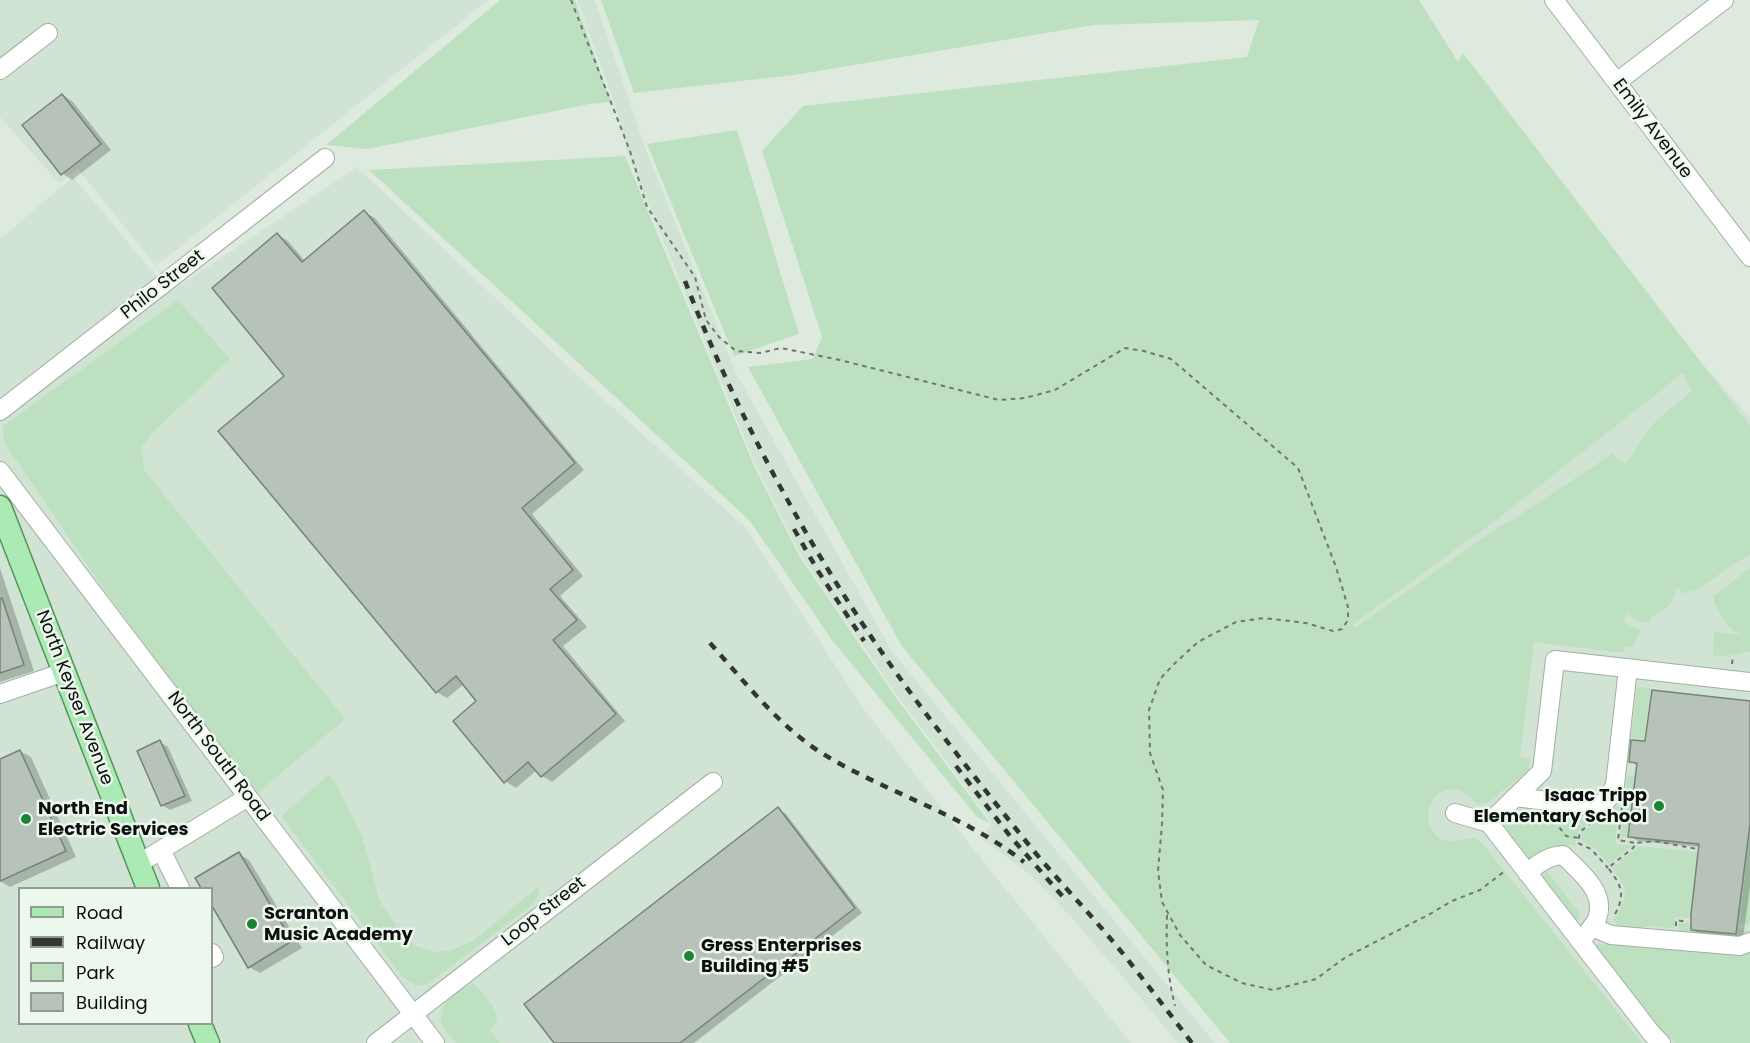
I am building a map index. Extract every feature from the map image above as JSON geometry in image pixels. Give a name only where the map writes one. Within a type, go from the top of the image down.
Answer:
[{"type":"main road","name":"North Keyser Avenue","points":[[0,507],[148,887]]},
{"type":"main road","points":[[201,1025],[208,1043]]},
{"type":"street","name":"Emily Avenue","points":[[1554,0],[1750,257]]},
{"type":"street","points":[[1617,82],[1724,0]]},
{"type":"street","points":[[0,70],[48,33]]},
{"type":"street","name":"Philo Street","points":[[0,411],[325,158]]},
{"type":"street","name":"North South Road","points":[[0,471],[435,1043]]},
{"type":"street","points":[[1489,823],[1542,771],[1555,660],[1750,682]]},
{"type":"street","points":[[1515,797],[1596,807],[1608,799],[1615,785],[1628,668]]},
{"type":"street","points":[[0,694],[64,672]]},
{"type":"street","name":"Loop Street","points":[[376,1043],[713,782]]},
{"type":"street","points":[[138,864],[248,797]]},
{"type":"street","points":[[1455,813],[1489,823],[1523,867],[1586,935],[1652,1034],[1661,1043]]},
{"type":"street","points":[[161,850],[180,887]]},
{"type":"street","points":[[1523,867],[1551,856],[1563,855],[1596,889],[1599,909],[1596,921],[1586,935]]},
{"type":"street","points":[[1586,935],[1740,946],[1750,942]]},
{"type":"path","points":[[571,0],[630,151],[647,207],[695,277],[706,320],[719,337],[736,351],[760,353],[781,348],[840,360],[999,400],[1025,398],[1055,390],[1125,348],[1144,351],[1171,359],[1298,468],[1336,567],[1348,607],[1348,620],[1342,629],[1333,631],[1306,623],[1264,618],[1236,622],[1198,642],[1173,664],[1160,679],[1149,710],[1150,753],[1163,790],[1158,871],[1162,902],[1180,936],[1206,965],[1242,983],[1273,990],[1316,980],[1346,957],[1452,901],[1480,890],[1523,867]]},
{"type":"path","points":[[1622,799],[1618,840],[1636,843],[1655,841],[1697,849]]},
{"type":"path","points":[[1562,815],[1559,827],[1566,836],[1579,838]]},
{"type":"path","points":[[1612,919],[1622,894],[1618,880],[1608,868],[1636,843]]},
{"type":"path","points":[[1167,912],[1166,953],[1169,985],[1175,1006]]},
{"type":"path","points":[[1675,930],[1676,920],[1688,921]]},
{"type":"shaded area","points":[[0,0],[488,0],[156,266],[78,169],[59,183],[0,117]]},
{"type":"shaded area","points":[[577,0],[595,0],[644,145],[737,375],[891,650],[1215,1043],[1177,1043],[1071,917],[1028,873],[982,839],[992,822],[899,698],[801,555],[757,468],[628,155],[614,102]]},
{"type":"shaded area","points":[[357,167],[576,374],[746,528],[863,708],[986,865],[1131,1043],[0,1043],[0,239],[73,177],[170,292]]},
{"type":"shaded area","points":[[1699,360],[1750,417],[1750,1043],[1513,1043],[1372,819],[1351,625],[1495,521]]},
{"type":"green space","points":[[500,0],[575,0],[611,102],[589,104],[368,149],[326,145]]},
{"type":"green space","points":[[601,0],[1419,0],[1458,62],[1463,53],[1750,426],[1750,555],[1696,591],[1682,594],[1679,587],[1674,591],[1676,594],[1668,606],[1653,616],[1648,623],[1641,622],[1627,614],[1623,622],[1640,632],[1633,647],[1627,646],[1624,653],[1534,642],[1520,757],[1530,759],[1529,770],[1487,803],[1478,804],[1462,791],[1448,790],[1439,793],[1429,809],[1428,819],[1437,836],[1447,841],[1475,838],[1482,843],[1642,1043],[1230,1043],[901,645],[748,367],[813,359],[822,337],[762,151],[803,106],[1247,57],[1259,20],[1094,25],[794,75],[634,93]],"holes":[[[1683,373],[1692,391],[1659,418],[1645,434],[1626,464],[1612,454],[1508,523],[1500,526],[1355,628],[1352,625],[1495,521]]]},
{"type":"green space","points":[[737,130],[799,334],[734,356],[647,144]]},
{"type":"green space","points":[[625,156],[755,468],[800,557],[897,699],[990,823],[978,818],[832,640],[750,521],[369,170]]},
{"type":"green space","points":[[178,300],[230,359],[154,431],[141,448],[144,470],[345,719],[256,794],[108,595],[4,442],[3,426]]},
{"type":"green space","points":[[1750,568],[1750,651],[1736,655],[1730,654],[1729,657],[1713,655],[1714,632],[1746,635],[1734,631],[1727,624],[1713,596]]},
{"type":"green space","points":[[1637,687],[1651,688],[1645,739],[1631,738]]},
{"type":"green space","points":[[329,775],[338,787],[362,837],[380,902],[401,931],[416,946],[435,952],[450,951],[473,941],[539,886],[539,894],[530,907],[427,984],[416,986],[402,976],[281,816]]},
{"type":"green space","points":[[1627,775],[1635,776],[1628,837],[1651,840],[1620,837]]},
{"type":"green space","points":[[1619,805],[1615,844],[1632,846],[1609,864],[1596,849],[1581,840],[1582,833]]},
{"type":"green space","points":[[1517,812],[1592,820],[1578,831],[1575,845],[1551,849],[1530,863],[1501,825]]},
{"type":"green space","points":[[1750,834],[1750,925],[1740,923]]},
{"type":"green space","points":[[1639,846],[1698,852],[1690,918],[1675,917],[1674,928],[1647,926],[1634,930],[1619,927],[1614,920],[1625,894],[1622,883],[1612,868]]},
{"type":"green space","points":[[1544,871],[1578,911],[1580,916],[1577,921],[1538,874]]},
{"type":"green space","points":[[1679,923],[1688,923],[1691,931],[1709,933],[1716,929],[1717,933],[1735,935],[1738,929],[1750,932],[1742,938],[1678,933]]},
{"type":"green space","points":[[1611,941],[1750,951],[1750,1043],[1675,1043],[1609,965],[1596,945],[1610,945]]},
{"type":"green space","points":[[473,984],[488,999],[496,1013],[496,1023],[490,1030],[500,1043],[456,1043],[442,1025],[442,1012],[447,1001],[457,992]]},
{"type":"building","points":[[62,94],[101,144],[61,175],[22,125]]},
{"type":"building","points":[[364,210],[575,463],[522,508],[573,570],[550,589],[577,620],[553,640],[616,714],[541,777],[528,762],[504,783],[453,721],[476,701],[456,676],[436,693],[218,431],[284,376],[212,288],[277,233],[302,262]]},
{"type":"building","points":[[2,598],[24,665],[0,673],[0,599]]},
{"type":"building","name":"Isaac Tripp Elementary School","points":[[1652,690],[1750,701],[1750,824],[1736,934],[1691,930],[1699,844],[1628,837],[1637,763],[1629,762],[1631,740],[1645,741]]},
{"type":"building","points":[[160,740],[185,796],[161,806],[137,751]]},
{"type":"building","name":"North End Electric Services","points":[[20,750],[66,851],[0,881],[0,759]]},
{"type":"building","name":"Gress Enterprises Building #5","points":[[778,807],[855,908],[680,1043],[554,1043],[524,1004]]},
{"type":"building","name":"Scranton Music Academy","points":[[239,852],[292,941],[248,968],[213,908],[213,887],[200,887],[195,878]]},
{"type":"railway","points":[[685,281],[709,340],[763,455],[826,566],[860,620],[933,723],[983,787],[1033,850],[1102,928],[1192,1043]]},
{"type":"railway","points":[[794,529],[818,571],[864,641]]},
{"type":"railway","points":[[710,643],[748,687],[804,741],[871,780],[975,830],[1024,862]]},
{"type":"railway","points":[[956,766],[1010,836],[1064,898]]},
{"type":"place","name":"Isaac Tripp Elementary School","points":[[1659,806]]},
{"type":"place","name":"North End Electric Services","points":[[26,819]]},
{"type":"place","name":"Scranton Music Academy","points":[[252,924]]},
{"type":"place","name":"Gress Enterprises Building #5","points":[[689,956]]}]
